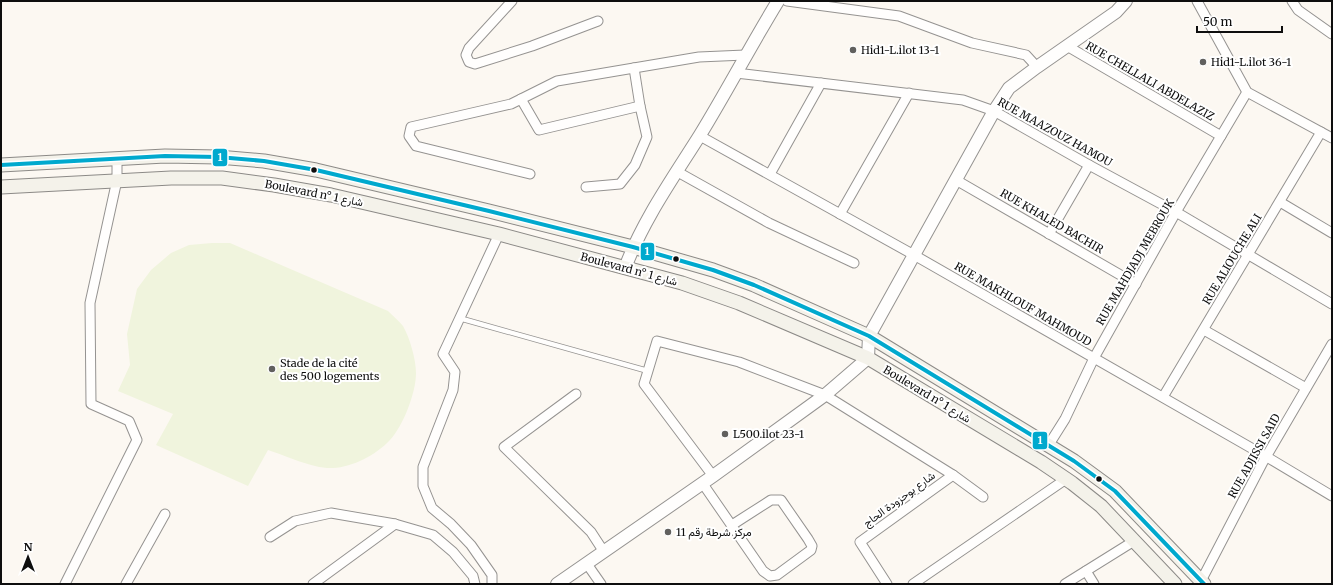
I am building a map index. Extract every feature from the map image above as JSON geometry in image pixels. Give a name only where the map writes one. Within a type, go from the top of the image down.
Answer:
[{"type":"main road","name":"Boulevard n° شارع 1","points":[[1,165],[165,156],[218,157],[264,161],[309,169],[489,211],[633,247],[713,270],[754,285],[869,336],[1090,472],[1115,491],[1202,583]]},
{"type":"main road","name":"Boulevard n° شارع 1","points":[[1,187],[171,178],[222,178],[274,185],[331,195],[499,234],[682,283],[739,303],[868,358],[1041,462],[1101,506],[1175,584]]},
{"type":"street","points":[[512,1],[469,48],[466,55],[469,62],[475,64],[532,46],[598,21]]},
{"type":"street","points":[[625,268],[633,247],[676,171],[700,136],[778,1]]},
{"type":"street","points":[[787,1],[899,16],[972,43],[1026,55],[1037,67]]},
{"type":"street","points":[[557,584],[703,484],[825,395],[868,358],[869,336],[994,111],[1009,88],[1066,46],[1116,12],[1126,1]]},
{"type":"street","points":[[1197,1],[1247,92],[1332,138]]},
{"type":"street","points":[[1292,1],[1298,10],[1332,34]]},
{"type":"street","name":"RUE CHELLALI ABDELAZIZ","points":[[1066,46],[1221,136]]},
{"type":"street","points":[[530,174],[416,146],[409,136],[411,127],[511,104],[557,81],[699,57],[745,56]]},
{"type":"street","points":[[586,187],[620,184],[635,165],[647,137],[634,68]]},
{"type":"street","name":"RUE MAAZOUZ HAMOU","points":[[736,73],[963,100],[994,111],[1176,212],[1332,304]]},
{"type":"street","points":[[770,174],[821,83]]},
{"type":"street","name":"RUE MAHDJADJ MEBROUK","points":[[1048,446],[1065,419],[1094,358],[1176,212],[1247,92]]},
{"type":"street","points":[[840,214],[910,93]]},
{"type":"street","points":[[521,99],[539,130],[640,106]]},
{"type":"street","name":"RUE ALIOUCHE ALI","points":[[1163,398],[1249,256],[1321,132]]},
{"type":"street","name":"RUE MAKHLOUF MAHMOUD","points":[[700,136],[914,255],[1267,456],[1332,496]]},
{"type":"street","points":[[65,584],[137,440],[129,421],[91,404],[90,303],[117,180],[117,158]]},
{"type":"street","points":[[1049,234],[1089,165]]},
{"type":"street","points":[[676,171],[769,223],[854,264]]},
{"type":"street","name":"RUE KHALED BACHIR","points":[[956,180],[1136,284]]},
{"type":"street","points":[[1280,202],[1332,233]]},
{"type":"street","points":[[492,584],[492,575],[471,545],[451,524],[432,508],[423,486],[423,467],[453,390],[454,372],[443,354],[499,234]]},
{"type":"street","points":[[1204,330],[1306,388]]},
{"type":"street","points":[[713,476],[644,384],[657,340],[739,362],[825,395],[953,474],[983,497]]},
{"type":"street","name":"RUE ADJISSI SAID","points":[[1202,583],[1267,456],[1332,344]]},
{"type":"street","points":[[576,394],[504,447],[591,532],[604,552]]},
{"type":"street","name":"شارع بوحزودة الحاج","points":[[887,584],[860,542],[953,474]]},
{"type":"street","points":[[913,584],[1066,479]]},
{"type":"street","points":[[703,484],[763,571],[770,576],[777,575],[811,550],[812,546],[808,539],[781,500],[771,500],[732,525]]},
{"type":"street","points":[[270,537],[295,521],[331,513],[395,524],[433,536],[453,552],[473,576],[475,584]]},
{"type":"street","points":[[126,584],[165,514]]},
{"type":"street","points":[[313,584],[395,524]]},
{"type":"street","points":[[1065,584],[1134,541]]},
{"type":"street","points":[[588,564],[601,584]]},
{"type":"street","points":[[1086,571],[1094,584]]},
{"type":"lane","points":[[459,318],[648,371]]},
{"type":"green space","name":"Stade de la cité des 500 logements","points":[[230,243],[388,311],[403,326],[414,356],[416,373],[414,390],[408,409],[400,426],[390,440],[378,451],[356,463],[341,467],[325,468],[268,450],[248,486],[156,445],[173,414],[118,391],[130,365],[127,334],[137,289],[151,270],[171,253],[189,245]]},
{"type":"transit line","name":"1","points":[[1,165],[165,156],[218,157],[264,161],[316,170],[489,211],[633,247],[713,270],[754,285],[869,336],[1074,461],[1115,491],[1204,584]]},
{"type":"place","name":"Hid1-L.ilot 13-1","points":[[853,50]]},
{"type":"place","name":"Hid1-L.ilot 36-1","points":[[1203,62]]},
{"type":"place","name":"Stade de la cité des 500 logements","points":[[272,369]]},
{"type":"place","name":"L500.ilot 23-1","points":[[725,434]]},
{"type":"place","name":"مركز شرطة رقم 11","points":[[668,532]]}]
